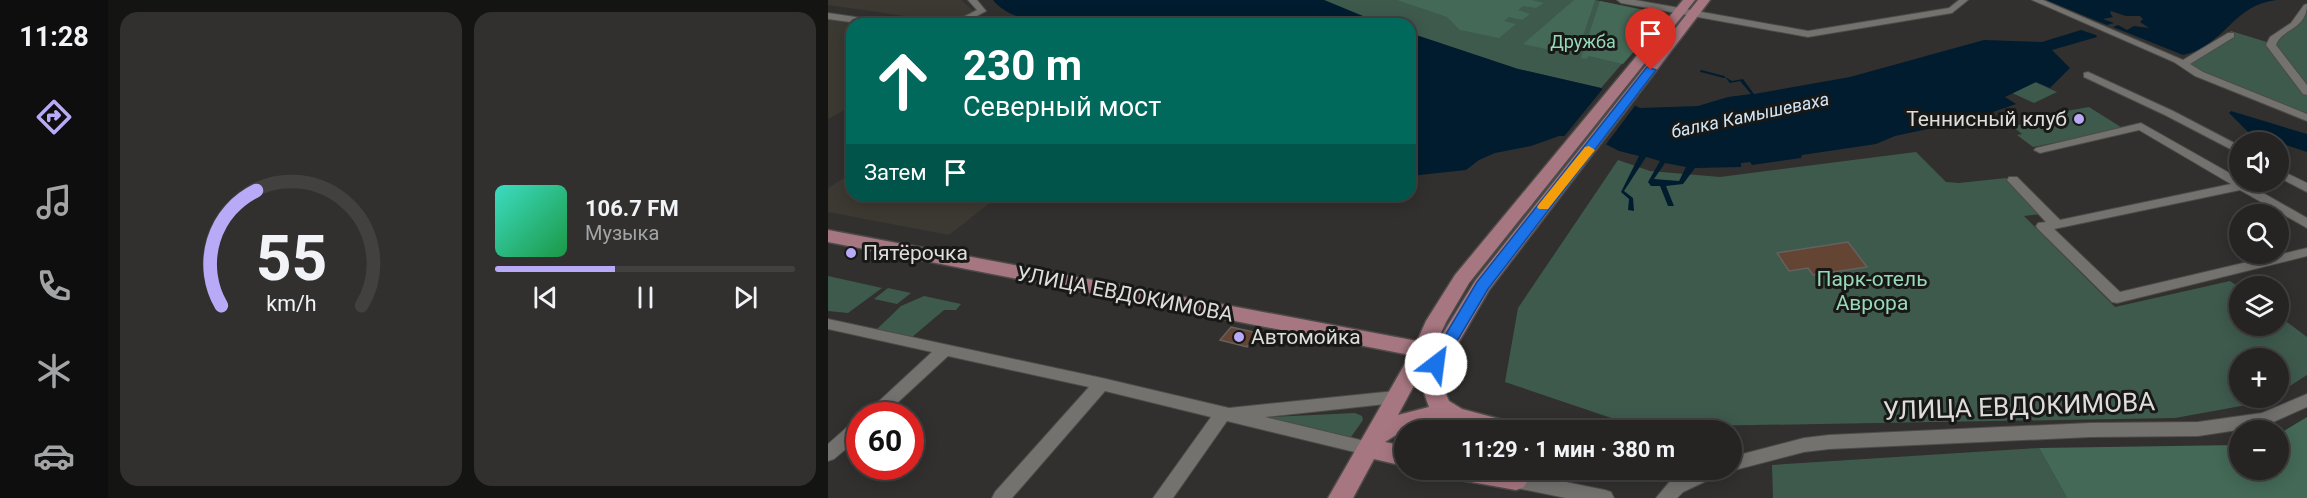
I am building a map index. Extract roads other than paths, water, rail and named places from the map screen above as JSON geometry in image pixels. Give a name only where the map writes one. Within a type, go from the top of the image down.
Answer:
[{"type":"main road","points":[[1575,154],[1635,66],[1689,0]]},
{"type":"main road","points":[[1453,416],[1436,400],[1433,391],[1436,321],[1462,279],[1651,70],[1704,0]]},
{"type":"main road","name":"УЛИЦА ЕВДОКИМОВА","points":[[828,236],[1434,355]]},
{"type":"main road","points":[[1340,498],[1395,397],[1434,355]]},
{"type":"main road","points":[[1369,444],[1412,417],[1453,416],[1468,420]]},
{"type":"main road","points":[[1369,444],[1394,453]]},
{"type":"street","points":[[967,18],[982,11],[972,0]]},
{"type":"street","points":[[1621,0],[1808,34],[1952,10],[1964,0]]},
{"type":"street","points":[[2036,0],[2184,64],[2199,74],[2307,118]]},
{"type":"street","points":[[2307,8],[2294,25],[2273,39],[2271,45],[2307,92]]},
{"type":"street","points":[[828,16],[846,19]]},
{"type":"street","points":[[1743,23],[1801,23]]},
{"type":"street","points":[[2184,64],[2231,35]]},
{"type":"street","points":[[2088,75],[2169,113],[2229,145]]},
{"type":"street","points":[[2040,150],[2141,126],[2229,179]]},
{"type":"street","points":[[2289,178],[2307,188]]},
{"type":"street","points":[[2013,180],[2057,225]]},
{"type":"street","points":[[2229,188],[2043,226],[2117,298],[2307,252]]},
{"type":"street","points":[[2251,192],[2307,224]]},
{"type":"street","points":[[830,326],[1102,384],[1223,414],[1369,444]]},
{"type":"street","points":[[887,402],[945,350]]},
{"type":"street","points":[[1001,498],[1102,384]]},
{"type":"street","points":[[1162,498],[1223,414],[1395,397]]},
{"type":"street","name":"УЛИЦА ЕВДОКИМОВА","points":[[1742,461],[1804,445],[1829,442],[2090,430],[2198,429],[2264,418],[2307,400]]},
{"type":"street","points":[[828,454],[846,438]]},
{"type":"street","points":[[1665,498],[1677,486],[1690,480]]},
{"type":"street","points":[[1515,483],[1605,498]]},
{"type":"water","points":[[993,0],[1324,0],[1368,18],[1022,18]]},
{"type":"water","points":[[2046,0],[2277,0],[2262,3],[2250,9],[2209,43],[2183,55],[2113,27],[2118,25],[2127,30],[2134,26],[2149,28],[2140,22],[2143,19],[2140,16],[2126,16],[2111,11],[2113,17],[2103,19],[2114,23],[2107,25]]},
{"type":"water","name":"балка Камышеваха","points":[[2081,30],[2097,37],[2052,50],[2070,68],[2050,88],[2036,82],[2005,97],[2016,104],[1970,120],[1895,136],[1876,144],[1752,165],[1750,162],[1741,163],[1741,167],[1695,168],[1683,184],[1666,186],[1674,206],[1668,206],[1660,186],[1651,186],[1648,182],[1660,161],[1646,157],[1624,191],[1633,198],[1634,211],[1628,210],[1629,199],[1621,192],[1639,156],[1619,151],[1590,136],[1559,136],[1531,146],[1495,153],[1479,160],[1466,170],[1416,175],[1416,35],[1518,69],[1601,88],[1640,108],[1698,106],[1728,97],[1751,94],[1740,81],[1730,83],[1725,77],[1732,81],[1743,79],[1754,94],[1850,77],[1984,40],[2042,42]],"holes":[[[1665,163],[1686,167],[1679,181],[1654,179]]]},
{"type":"water","points":[[2231,111],[2307,134],[2307,152],[2289,146],[2289,132],[2248,132],[2229,113]]},
{"type":"waterway","points":[[1701,71],[1724,77]]},
{"type":"place","name":"Теннисный клуб","points":[[2079,119]]},
{"type":"place","name":"Пятёрочка","points":[[851,253]]},
{"type":"place","name":"Автомойка","points":[[1239,337]]},
{"type":"park label","name":"Дружба","points":[[1583,41]]},
{"type":"park label","name":"Парк-отель Аврора","points":[[1872,291]]}]
